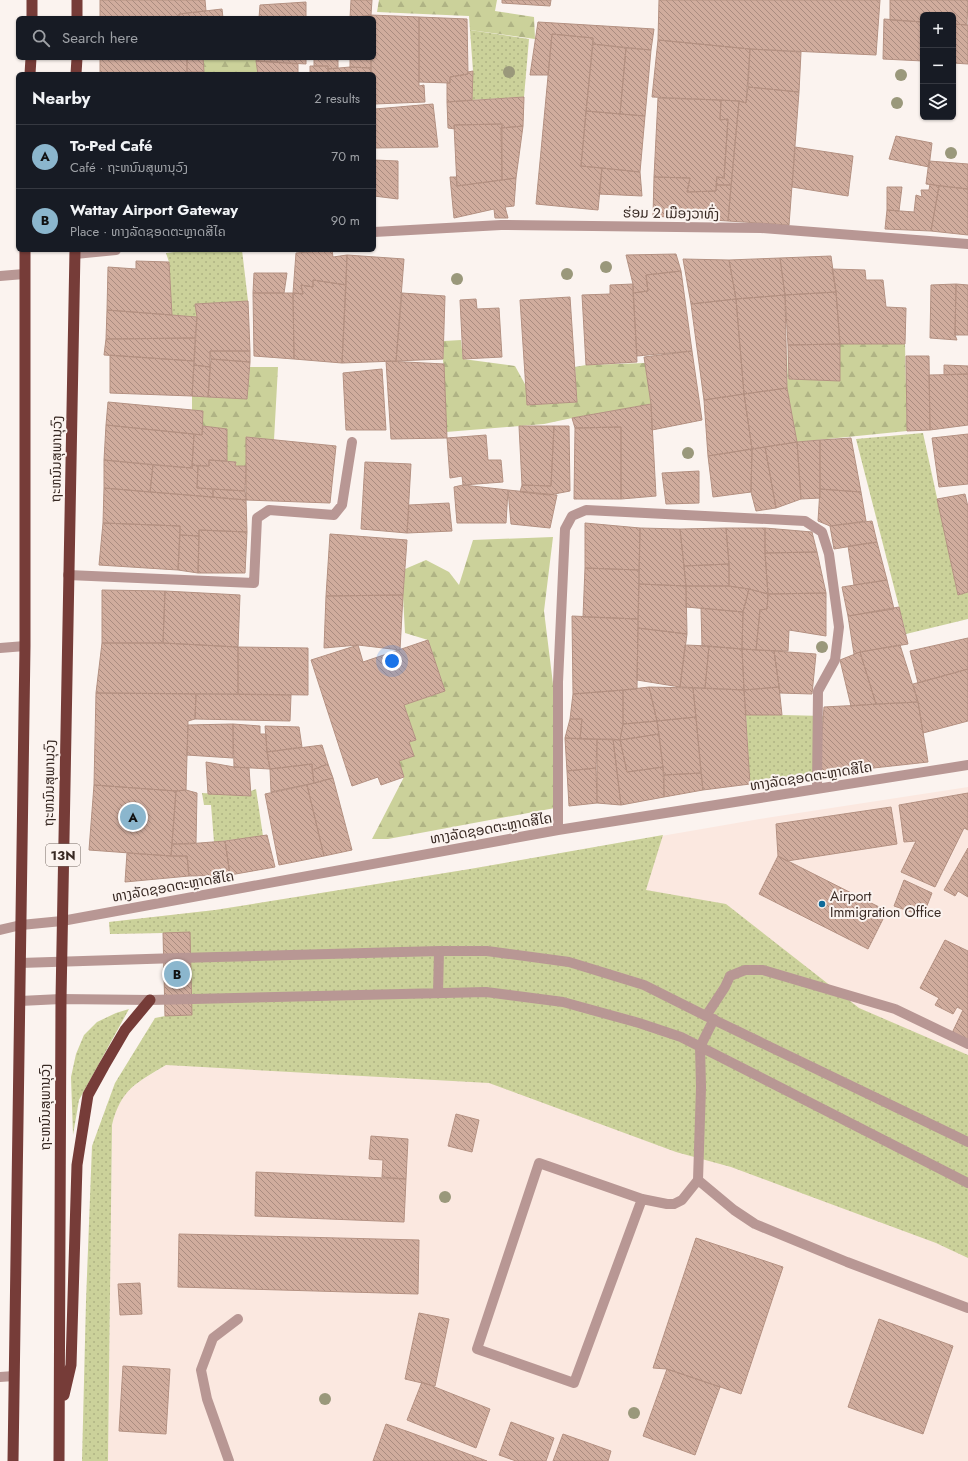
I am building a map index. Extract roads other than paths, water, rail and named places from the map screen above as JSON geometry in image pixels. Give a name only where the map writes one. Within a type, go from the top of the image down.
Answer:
[{"type":"highway","points":[[32,0],[32,16]]},
{"type":"highway","points":[[77,0],[77,16]]},
{"type":"highway","points":[[30,72],[31,60]]},
{"type":"highway","points":[[76,72],[77,60]]},
{"type":"highway","name":"ຖະຫນົນສຸພານຸວົງ","points":[[13,1461],[25,646],[25,252]]},
{"type":"highway","name":"ຖະຫນົນສຸພານຸວົງ","points":[[59,1461],[61,962],[75,252]]},
{"type":"highway","points":[[60,1413],[71,1365],[76,1165],[88,1095],[125,1030],[150,1000]]},
{"type":"street","name":"ຮ່ອມ 2 ເມືອງວາທົ່ງ","points":[[376,232],[501,225],[762,228],[968,244]]},
{"type":"street","points":[[0,276],[24,274]]},
{"type":"street","points":[[68,575],[254,583],[256,518],[269,510],[334,515],[342,505],[352,442]]},
{"type":"street","points":[[558,830],[558,682],[565,529],[572,516],[586,510],[805,521],[822,532],[829,554],[839,627],[834,660],[818,691],[817,789]]},
{"type":"street","points":[[0,648],[25,646]]},
{"type":"street","name":"ທາງລັດຊອດຕະຫຼາດສີໄຄ","points":[[0,930],[21,925],[62,921],[558,830],[968,765]]},
{"type":"street","points":[[438,994],[439,951]]},
{"type":"street","points":[[20,963],[439,951],[487,951],[569,962],[644,985],[968,1142]]},
{"type":"street","points":[[642,1199],[574,1383],[478,1348],[538,1163],[642,1199],[667,1204],[674,1204],[682,1200],[698,1180],[701,1087],[700,1047],[710,1018],[730,976],[745,970],[763,970],[895,1009],[968,1044]]},
{"type":"street","points":[[20,1001],[61,999],[150,1000],[486,992],[563,1002],[646,1025],[681,1037],[968,1183]]},
{"type":"street","points":[[698,1180],[734,1210],[755,1224],[847,1262],[968,1308]]},
{"type":"street","points":[[229,1461],[207,1400],[201,1370],[213,1338],[238,1319]]},
{"type":"street","points":[[0,1377],[14,1376]]},
{"type":"place","name":"To-Ped Café","points":[[133,817]]},
{"type":"place","name":"Airport Immigration Office","points":[[822,904]]},
{"type":"place","name":"Wattay Airport Gateway","points":[[177,974]]}]
